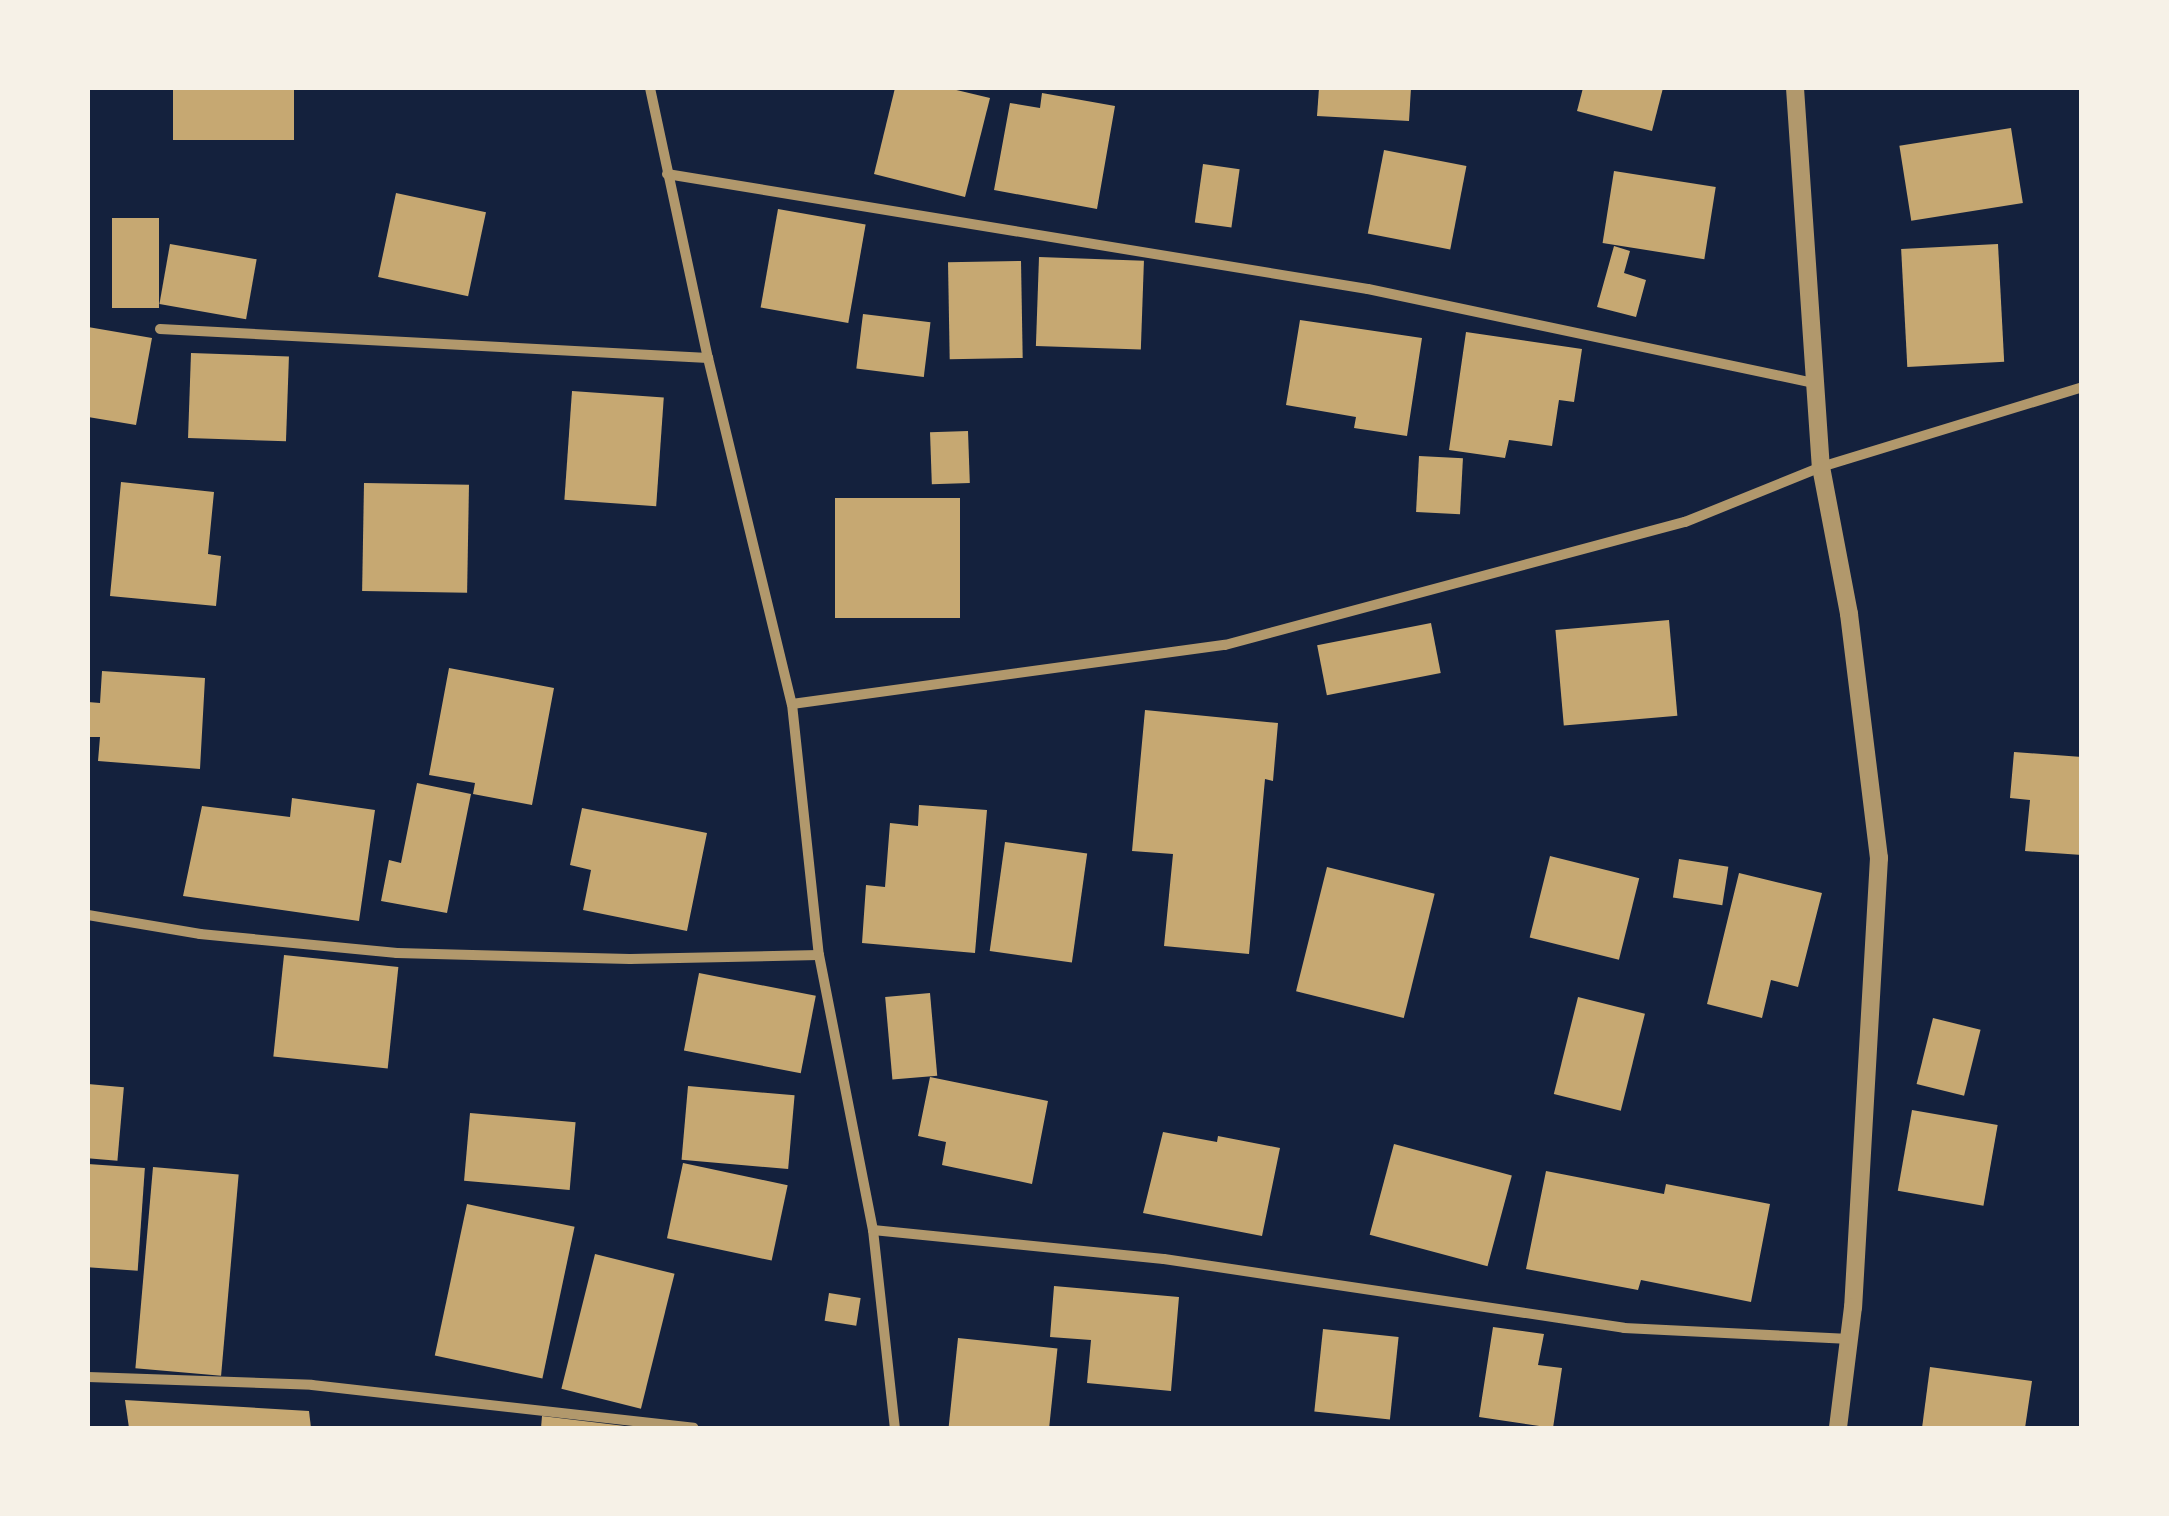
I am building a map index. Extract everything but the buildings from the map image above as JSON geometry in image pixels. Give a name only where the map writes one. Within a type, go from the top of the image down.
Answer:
[{"type":"street","points":[[650,88],[708,358],[792,704],[819,956],[873,1230],[895,1428]]},
{"type":"street","points":[[1795,88],[1821,467],[1849,614],[1879,858],[1850,1338],[1838,1428]]},
{"type":"street","points":[[667,174],[1368,289],[1814,383]]},
{"type":"street","points":[[160,329],[708,358]]},
{"type":"street","points":[[792,704],[1224,645],[1685,522],[1821,467],[2082,387]]},
{"type":"street","points":[[88,915],[200,934],[397,953],[630,960],[819,956]]},
{"type":"street","points":[[873,1230],[1164,1259],[1624,1328],[1850,1338]]},
{"type":"street","points":[[88,1377],[312,1385],[694,1428]]}]
